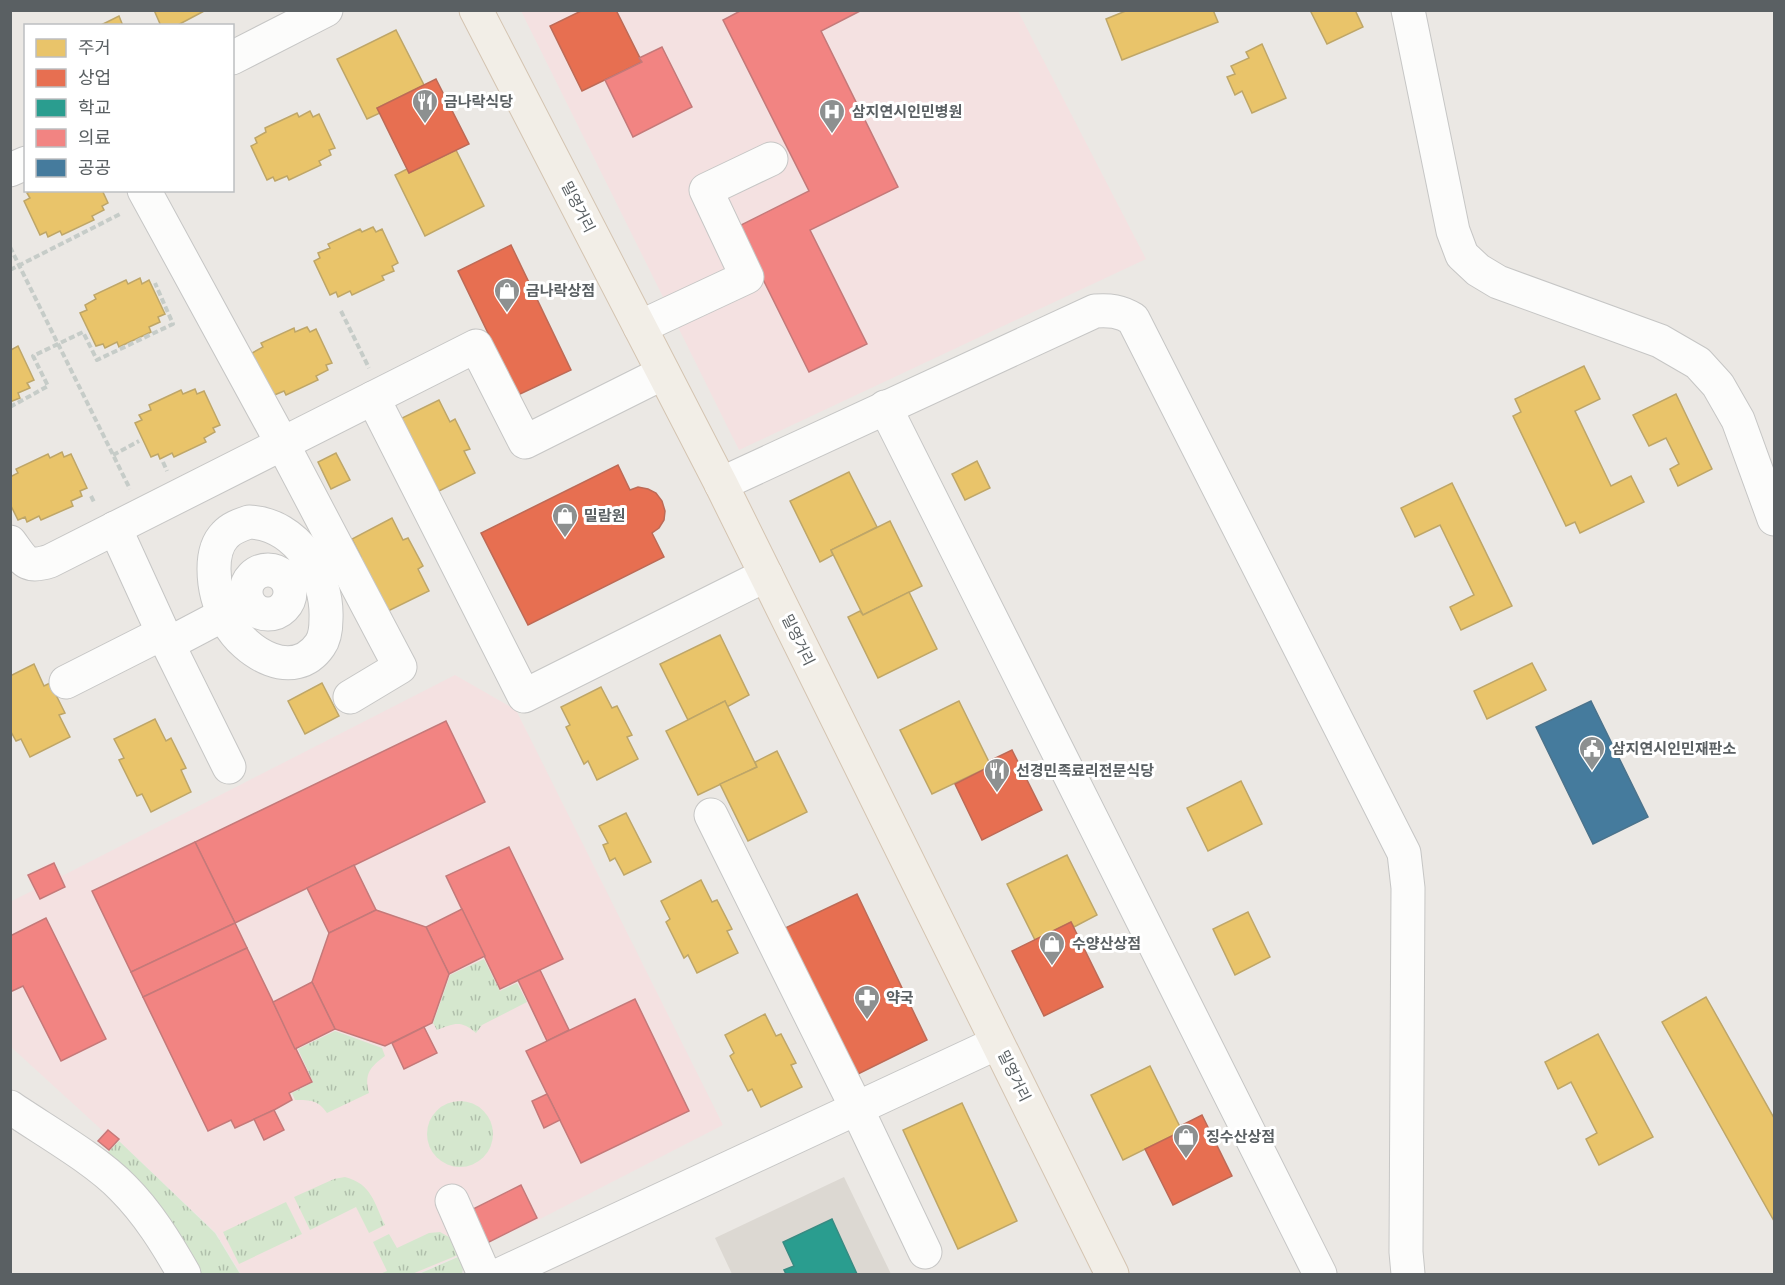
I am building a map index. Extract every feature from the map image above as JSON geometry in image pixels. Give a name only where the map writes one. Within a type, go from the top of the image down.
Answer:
[{"type":"main road","name":"밀영거리","points":[[476,10],[721,484],[1112,1275]]},
{"type":"street","points":[[234,57],[326,10]]},
{"type":"street","points":[[1408,10],[1453,231],[1462,255],[1478,270],[1498,282],[1660,341],[1698,363],[1718,385],[1738,420],[1774,519]]},
{"type":"street","points":[[640,327],[747,277],[706,190],[771,159]]},
{"type":"street","points":[[10,170],[24,164]]},
{"type":"street","points":[[146,195],[282,443],[314,568],[325,592],[326,627],[323,640],[315,652],[304,660],[291,664],[278,663],[265,658],[238,636],[236,608],[217,594],[214,560],[225,534],[236,526],[249,522],[262,523],[289,537],[302,550],[314,568],[400,667],[350,697]]},
{"type":"street","points":[[721,484],[1095,310],[1124,313],[1133,319],[1404,853],[1408,888],[1406,1252],[1408,1275]]},
{"type":"street","points":[[10,542],[24,562],[36,566],[50,561],[476,346],[525,442],[663,373]]},
{"type":"street","points":[[377,396],[524,696],[766,575]]},
{"type":"street","points":[[885,407],[1320,1275]]},
{"type":"street","points":[[129,521],[165,638],[229,767]]},
{"type":"street","points":[[66,682],[236,608],[254,610],[263,614],[273,614],[282,610],[289,602],[291,592],[314,568]]},
{"type":"street","points":[[711,814],[925,1252]]},
{"type":"street","points":[[501,1275],[997,1042]]},
{"type":"street","points":[[10,1107],[93,1163],[123,1187],[161,1235],[184,1275]]},
{"type":"street","points":[[452,1201],[484,1275]]},
{"type":"path","points":[[10,270],[146,195]]},
{"type":"path","points":[[10,247],[113,455],[129,521]]},
{"type":"path","points":[[10,406],[48,386],[33,356],[84,332],[97,360],[173,324],[155,283]]},
{"type":"path","points":[[341,310],[377,396]]},
{"type":"path","points":[[113,455],[139,441]]},
{"type":"shaded area","name":"삼지연시인민병원","points":[[521,11],[1018,11],[1146,259],[739,450]]},
{"type":"shaded area","points":[[455,675],[516,710],[723,1125],[538,1220],[417,1274],[241,1274],[216,1233],[119,1141],[109,1151],[97,1141],[104,1132],[11,1047],[10,902],[34,890],[26,875],[54,861],[62,876]]},
{"type":"shaded area","points":[[844,1177],[891,1274],[732,1274],[715,1238]]},
{"type":"green space","points":[[484,959],[500,991],[517,983],[527,1002],[482,1025],[476,1033],[462,1024],[437,1030],[433,1023],[450,975]]},
{"type":"green space","points":[[335,1031],[382,1048],[385,1056],[375,1064],[368,1076],[369,1093],[327,1113],[314,1102],[295,1100],[292,1093],[313,1082],[298,1049]]},
{"type":"green space","points":[[453,1101],[467,1101],[479,1106],[488,1115],[493,1134],[491,1147],[484,1158],[467,1167],[453,1167],[441,1162],[432,1153],[427,1141],[427,1127],[432,1115],[441,1106]]},
{"type":"green space","points":[[119,1141],[215,1233],[240,1274],[200,1274],[106,1154]]},
{"type":"green space","points":[[345,1177],[367,1189],[385,1225],[369,1233],[356,1207],[310,1230],[294,1197],[334,1179]]},
{"type":"green space","points":[[286,1202],[302,1234],[239,1264],[223,1232]]},
{"type":"green space","points":[[440,1232],[449,1237],[458,1255],[412,1274],[380,1274],[387,1271],[373,1242],[389,1234],[397,1248],[429,1233]]},
{"type":"green space","points":[[458,1257],[463,1268],[462,1274],[419,1274]]},
{"type":"building: 주거","points":[[154,10],[206,10],[180,24],[160,24]]},
{"type":"building: 주거","points":[[1128,10],[1213,10],[1218,22],[1122,60],[1106,19]]},
{"type":"building: 주거","points":[[1310,10],[1355,10],[1363,27],[1327,44]]},
{"type":"building: 주거","points":[[119,16],[122,24],[103,24]]},
{"type":"building: 주거","points":[[396,30],[424,85],[377,108],[380,113],[367,119],[337,59]]},
{"type":"building: 주거","points":[[1262,44],[1286,98],[1252,113],[1242,91],[1235,95],[1227,77],[1235,74],[1231,66],[1249,58],[1246,52]]},
{"type":"building: 주거","points":[[310,111],[313,117],[319,114],[335,148],[329,150],[331,155],[319,161],[321,165],[289,180],[287,176],[275,181],[273,177],[267,180],[251,146],[257,143],[255,138],[266,132],[265,128],[297,113],[299,117]]},
{"type":"building: 주거","points":[[456,150],[484,206],[425,236],[395,175],[407,169],[409,173]]},
{"type":"building: 주거","points":[[103,192],[108,203],[102,206],[104,210],[92,216],[94,220],[62,235],[60,231],[48,237],[46,232],[40,235],[24,201],[30,198],[27,193]]},
{"type":"building: 주거","points":[[373,227],[376,232],[382,229],[398,263],[392,266],[394,271],[382,276],[384,280],[352,295],[350,291],[338,297],[336,292],[330,295],[314,261],[320,258],[318,253],[330,248],[328,244],[360,229],[362,232]]},
{"type":"building: 주거","points":[[140,278],[142,284],[149,280],[165,314],[158,317],[160,322],[149,327],[151,332],[119,347],[117,342],[105,348],[103,344],[96,346],[80,313],[87,310],[85,305],[96,299],[94,295],[126,280],[128,284]]},
{"type":"building: 주거","points":[[307,327],[310,332],[316,329],[332,363],[326,365],[328,370],[316,376],[318,380],[286,395],[284,391],[272,396],[252,353],[263,347],[261,343],[294,328],[295,332]]},
{"type":"building: 주거","points":[[18,346],[34,380],[27,383],[30,388],[18,393],[20,398],[10,402],[10,348],[11,350]]},
{"type":"building: 주거","points":[[1584,366],[1600,399],[1575,411],[1611,486],[1631,476],[1644,502],[1580,533],[1575,522],[1566,526],[1513,416],[1521,412],[1515,399]]},
{"type":"building: 주거","points":[[195,389],[197,394],[204,391],[220,425],[213,428],[215,432],[204,438],[206,442],[174,457],[172,453],[160,459],[158,454],[151,457],[135,423],[142,420],[139,415],[151,410],[149,405],[181,390],[183,394]]},
{"type":"building: 주거","points":[[1676,394],[1712,469],[1678,486],[1670,469],[1679,464],[1666,438],[1649,446],[1633,415]]},
{"type":"building: 주거","points":[[439,400],[450,422],[455,419],[470,449],[464,451],[475,473],[435,493],[398,420]]},
{"type":"building: 주거","points":[[62,452],[64,457],[71,454],[87,488],[80,491],[82,496],[71,501],[73,506],[41,520],[39,516],[27,522],[25,517],[18,520],[10,504],[10,477],[18,473],[16,469],[48,454],[50,458]]},
{"type":"building: 주거","points":[[336,453],[350,480],[331,489],[318,462]]},
{"type":"building: 주거","points":[[977,461],[990,488],[965,500],[952,474]]},
{"type":"building: 주거","points":[[849,472],[877,527],[831,550],[833,555],[820,562],[790,501]]},
{"type":"building: 주거","points":[[1452,483],[1512,606],[1461,630],[1450,607],[1474,595],[1440,525],[1415,537],[1401,508]]},
{"type":"building: 주거","points":[[392,518],[403,540],[408,538],[423,566],[418,569],[429,591],[388,611],[357,560],[361,557],[352,539]]},
{"type":"building: 주거","points":[[890,521],[922,586],[863,615],[831,550]]},
{"type":"building: 주거","points":[[909,592],[937,649],[878,678],[848,617],[860,611],[863,615]]},
{"type":"building: 주거","points":[[720,635],[749,695],[727,707],[725,701],[688,720],[660,664]]},
{"type":"building: 주거","points":[[1532,663],[1546,690],[1487,719],[1474,691]]},
{"type":"building: 주거","points":[[34,664],[44,686],[50,683],[65,713],[59,715],[70,737],[30,757],[21,739],[16,741],[10,730],[10,676]]},
{"type":"building: 주거","points":[[322,683],[339,716],[305,734],[288,701]]},
{"type":"building: 주거","points":[[601,687],[612,708],[617,706],[632,735],[627,737],[638,759],[597,780],[588,761],[584,764],[566,727],[570,725],[561,707]]},
{"type":"building: 주거","points":[[725,701],[757,767],[698,795],[666,731]]},
{"type":"building: 주거","points":[[959,701],[991,766],[932,794],[900,730]]},
{"type":"building: 주거","points":[[155,719],[166,741],[171,738],[186,768],[181,770],[191,792],[151,812],[142,794],[137,796],[119,760],[124,758],[114,739]]},
{"type":"building: 주거","points":[[777,751],[807,812],[748,841],[720,784],[757,767],[755,762]]},
{"type":"building: 주거","points":[[1241,781],[1262,824],[1208,851],[1187,808]]},
{"type":"building: 주거","points":[[626,813],[651,862],[624,875],[615,858],[610,861],[603,845],[608,843],[599,826]]},
{"type":"building: 주거","points":[[1067,855],[1097,915],[1074,927],[1071,922],[1035,940],[1007,884]]},
{"type":"building: 주거","points":[[701,880],[712,902],[717,900],[732,929],[727,931],[738,953],[697,973],[688,955],[684,958],[666,922],[670,919],[661,901]]},
{"type":"building: 주거","points":[[1248,912],[1270,957],[1235,975],[1213,929]]},
{"type":"building: 주거","points":[[1706,997],[1774,1118],[1774,1221],[1662,1022]]},
{"type":"building: 주거","points":[[765,1014],[776,1036],[781,1034],[796,1063],[791,1065],[802,1087],[761,1107],[752,1089],[748,1091],[730,1056],[734,1053],[725,1035]]},
{"type":"building: 주거","points":[[1598,1034],[1653,1137],[1599,1165],[1586,1139],[1597,1133],[1571,1082],[1558,1089],[1545,1062]]},
{"type":"building: 주거","points":[[1150,1066],[1182,1131],[1123,1160],[1091,1095]]},
{"type":"building: 주거","points":[[962,1103],[1017,1221],[958,1249],[903,1130]]},
{"type":"building: 상업","points":[[583,10],[616,10],[642,62],[582,91],[550,26]]},
{"type":"building: 상업","points":[[436,79],[469,144],[409,173],[377,108]]},
{"type":"building: 상업","points":[[511,245],[571,370],[518,395],[458,271]]},
{"type":"building: 상업","points":[[618,465],[630,490],[638,487],[648,489],[656,493],[662,501],[665,511],[664,520],[652,533],[664,557],[528,625],[481,533]]},
{"type":"building: 상업","points":[[1012,750],[1042,810],[982,840],[955,784],[991,766],[989,761]]},
{"type":"building: 상업","points":[[857,894],[927,1040],[854,1076],[783,929]]},
{"type":"building: 상업","points":[[1071,922],[1103,987],[1044,1016],[1012,951]]},
{"type":"building: 상업","points":[[1202,1115],[1232,1176],[1173,1205],[1145,1149],[1182,1131],[1180,1126]]},
{"type":"building: 학교","points":[[832,1219],[857,1274],[786,1274],[784,1270],[794,1266],[783,1242]]},
{"type":"building: 의료","points":[[742,10],[862,10],[821,31],[898,187],[810,230],[867,344],[809,372],[737,227],[809,191],[723,20]]},
{"type":"building: 의료","points":[[662,47],[692,107],[633,137],[605,80],[642,62],[639,58]]},
{"type":"building: 의료","points":[[446,721],[485,802],[235,923],[195,842]]},
{"type":"building: 의료","points":[[195,842],[235,923],[131,972],[92,891]]},
{"type":"building: 의료","points":[[509,847],[563,959],[500,989],[446,876]]},
{"type":"building: 의료","points":[[54,863],[65,887],[40,899],[28,875]]},
{"type":"building: 의료","points":[[354,865],[376,910],[329,933],[307,888]]},
{"type":"building: 의료","points":[[462,909],[485,956],[449,974],[426,927]]},
{"type":"building: 의료","points":[[376,910],[426,927],[449,974],[432,1023],[385,1046],[335,1029],[312,982],[329,933]]},
{"type":"building: 의료","points":[[46,918],[106,1039],[61,1061],[23,986],[10,992],[10,936]]},
{"type":"building: 의료","points":[[235,923],[247,948],[143,997],[131,972]]},
{"type":"building: 의료","points":[[247,948],[312,1082],[289,1093],[292,1100],[274,1110],[235,1128],[231,1120],[208,1131],[143,997]]},
{"type":"building: 의료","points":[[540,970],[569,1030],[547,1041],[518,980]]},
{"type":"building: 의료","points":[[312,982],[335,1029],[295,1049],[273,1002]]},
{"type":"building: 의료","points":[[635,999],[689,1111],[581,1163],[526,1051]]},
{"type":"building: 의료","points":[[424,1027],[437,1053],[404,1069],[392,1043]]},
{"type":"building: 의료","points":[[547,1094],[560,1120],[544,1128],[532,1101]]},
{"type":"building: 의료","points":[[274,1110],[284,1130],[264,1140],[254,1119]]},
{"type":"building: 의료","points":[[108,1130],[119,1139],[109,1150],[98,1141]]},
{"type":"building: 의료","points":[[521,1185],[537,1218],[487,1243],[471,1210]]},
{"type":"building: 공공","name":"삼지연시인민재판소","points":[[1591,701],[1648,817],[1593,844],[1536,727]]},
{"type":"place","name":"금나락식당","points":[[425,125]]},
{"type":"place","name":"삼지연시인민병원","points":[[832,135]]},
{"type":"place","name":"금나락상점","points":[[507,314]]},
{"type":"place","name":"밀람원","points":[[565,539]]},
{"type":"place","name":"삼지연시인민재판소","points":[[1592,772]]},
{"type":"place","name":"선경민족료리전문식당","points":[[997,794]]},
{"type":"place","name":"수양산상점","points":[[1052,967]]},
{"type":"place","name":"약국","points":[[867,1021]]},
{"type":"place","name":"징수산상점","points":[[1186,1160]]}]
